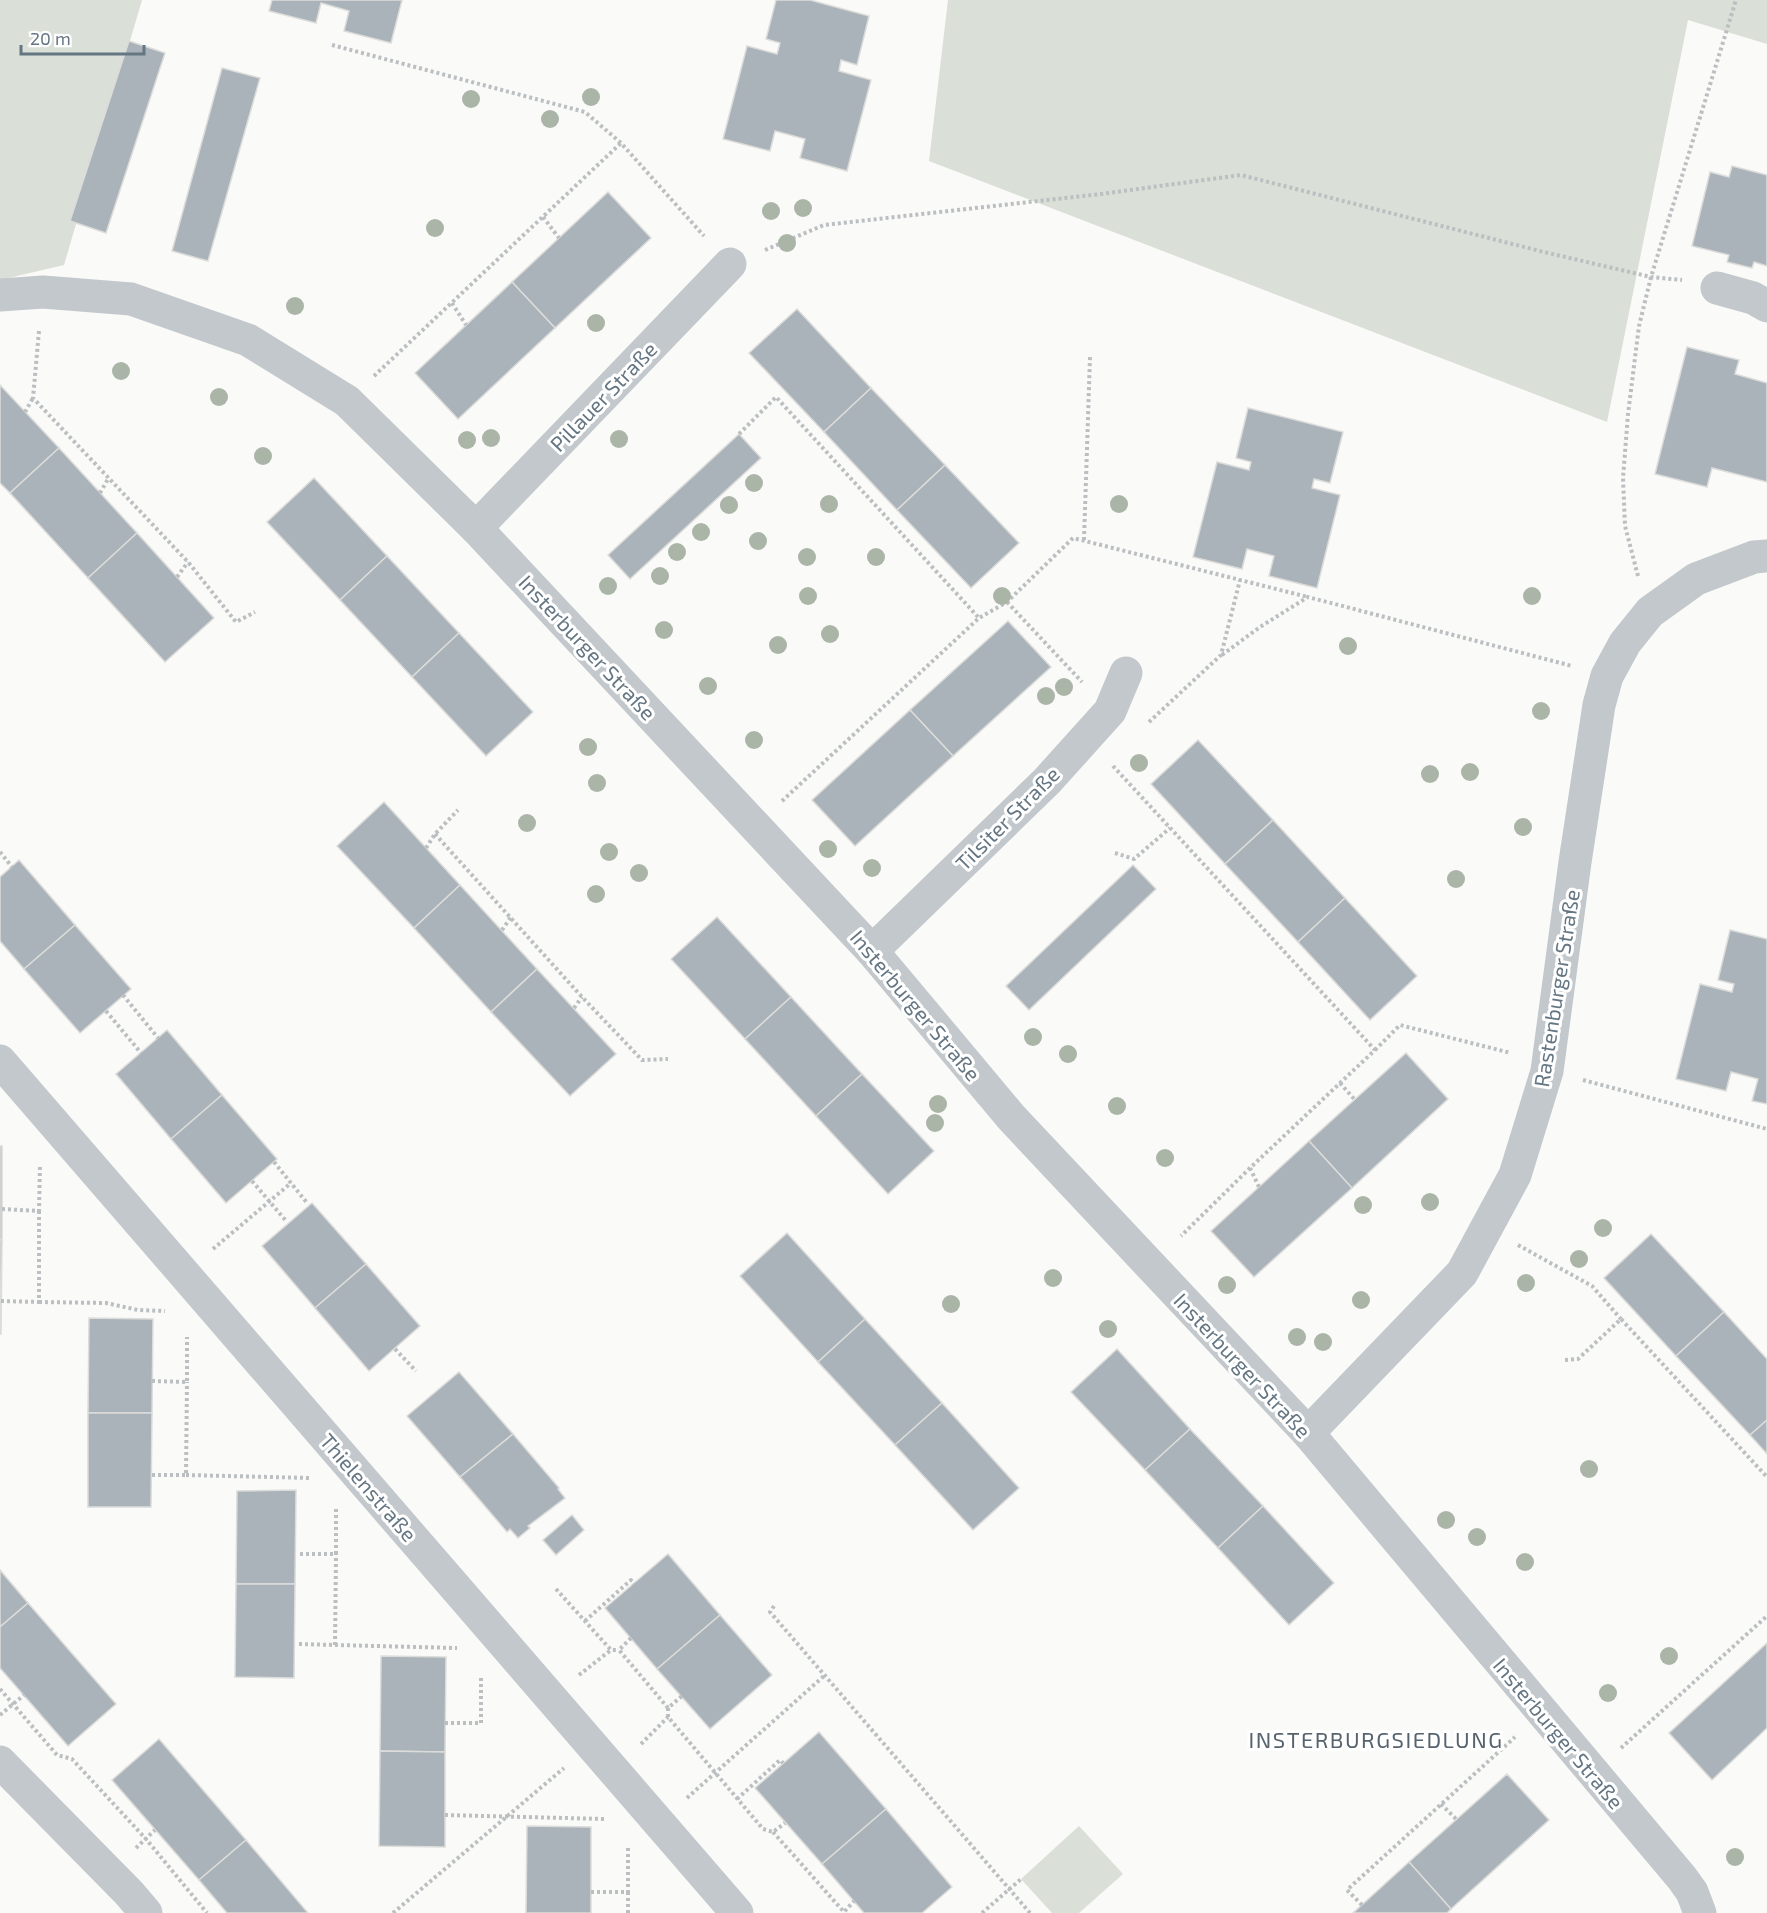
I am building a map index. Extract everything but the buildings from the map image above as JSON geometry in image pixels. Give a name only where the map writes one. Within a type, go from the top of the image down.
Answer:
[{"type":"street","name":"Pillauer Straße","points":[[476,528],[730,264]]},
{"type":"street","points":[[1717,288],[1753,298],[1767,306]]},
{"type":"street","name":"Insterburger Straße","points":[[0,295],[42,292],[131,299],[248,340],[347,401],[476,528],[872,951],[1011,1118],[1308,1433],[1682,1878],[1692,1892],[1700,1913]]},
{"type":"street","name":"Rastenburger Straße","points":[[1308,1433],[1462,1273],[1515,1175],[1547,1071],[1575,862],[1599,705],[1607,676],[1625,643],[1650,612],[1696,579],[1754,557],[1767,556]]},
{"type":"street","name":"Tilsiter Straße","points":[[872,951],[1047,780],[1110,711],[1126,673]]},
{"type":"street","name":"Thielenstraße","points":[[0,1061],[737,1913]]},
{"type":"street","points":[[0,1762],[146,1913]]},
{"type":"path","points":[[1650,612],[1634,565],[1625,526],[1623,478],[1639,326],[1650,277],[1736,0]]},
{"type":"path","points":[[332,45],[585,112],[621,143],[730,264],[824,225],[1101,194],[1241,175],[1650,277]]},
{"type":"path","points":[[347,401],[621,143]]},
{"type":"path","points":[[543,217],[559,238]]},
{"type":"path","points":[[452,303],[466,325]]},
{"type":"path","points":[[25,412],[33,398],[40,324]]},
{"type":"path","points":[[1084,540],[1090,357]]},
{"type":"path","points":[[739,434],[776,397],[979,618]]},
{"type":"path","points":[[33,398],[188,562],[236,622],[255,612]]},
{"type":"path","points":[[100,493],[108,479]]},
{"type":"path","points":[[754,825],[979,618],[1007,602],[1073,538],[1607,676]]},
{"type":"path","points":[[177,577],[188,562]]},
{"type":"path","points":[[1221,655],[1240,580]]},
{"type":"path","points":[[1148,723],[1221,655],[1308,597]]},
{"type":"path","points":[[1007,602],[1110,711]]},
{"type":"path","points":[[1113,767],[1375,1050]]},
{"type":"path","points":[[426,848],[435,834],[458,810]]},
{"type":"path","points":[[1115,853],[1134,859],[1170,828]]},
{"type":"path","points":[[435,834],[642,1060],[668,1059]]},
{"type":"path","points":[[0,852],[12,867]]},
{"type":"path","points":[[502,930],[511,917]]},
{"type":"path","points":[[123,995],[158,1038]]},
{"type":"path","points":[[574,1008],[582,997]]},
{"type":"path","points":[[106,1011],[141,1053]]},
{"type":"path","points":[[1181,1236],[1400,1025],[1512,1053]]},
{"type":"path","points":[[1547,1071],[1767,1129]]},
{"type":"path","points":[[1340,1083],[1355,1100]]},
{"type":"path","points":[[274,1162],[308,1204]]},
{"type":"path","points":[[39,1302],[40,1164]]},
{"type":"path","points":[[1250,1168],[1260,1187]]},
{"type":"path","points":[[252,1181],[287,1222]]},
{"type":"path","points":[[210,1252],[291,1183]]},
{"type":"path","points":[[2,1209],[39,1211]]},
{"type":"path","points":[[1487,1228],[1592,1286],[1767,1477]]},
{"type":"path","points":[[1,1301],[106,1303],[138,1310],[167,1311]]},
{"type":"path","points":[[1565,1360],[1578,1359],[1621,1318]]},
{"type":"path","points":[[186,1335],[186,1475]]},
{"type":"path","points":[[395,1349],[416,1371]]},
{"type":"path","points":[[152,1381],[186,1382]]},
{"type":"path","points":[[152,1475],[313,1478]]},
{"type":"path","points":[[335,1645],[336,1500]]},
{"type":"path","points":[[300,1554],[336,1554]]},
{"type":"path","points":[[585,1621],[632,1580],[634,1584]]},
{"type":"path","points":[[556,1589],[611,1650]]},
{"type":"path","points":[[774,1606],[770,1612],[1030,1913]]},
{"type":"path","points":[[1593,1774],[1767,1616]]},
{"type":"path","points":[[579,1676],[611,1650],[619,1650],[631,1638]]},
{"type":"path","points":[[299,1644],[458,1648]]},
{"type":"path","points":[[619,1650],[668,1708],[668,1717],[763,1829],[774,1832],[844,1912],[854,1901]]},
{"type":"path","points":[[445,1723],[481,1724],[481,1670]]},
{"type":"path","points":[[684,1800],[825,1675]]},
{"type":"path","points":[[0,1689],[57,1755],[72,1759],[146,1839],[207,1913]]},
{"type":"path","points":[[0,1715],[24,1695]]},
{"type":"path","points":[[668,1708],[682,1696]]},
{"type":"path","points":[[639,1747],[668,1717]]},
{"type":"path","points":[[1362,1905],[1347,1890],[1522,1730]]},
{"type":"path","points":[[737,1799],[780,1760],[783,1763]]},
{"type":"path","points":[[393,1913],[570,1763]]},
{"type":"path","points":[[1441,1804],[1456,1820]]},
{"type":"path","points":[[445,1815],[605,1819]]},
{"type":"path","points":[[774,1832],[785,1823]]},
{"type":"path","points":[[131,1852],[155,1830]]},
{"type":"path","points":[[628,1840],[628,1913]]},
{"type":"path","points":[[982,1913],[1021,1879]]},
{"type":"path","points":[[591,1892],[628,1892]]},
{"type":"shaded area","points":[[0,0],[142,0],[64,265],[0,280]]},
{"type":"shaded area","points":[[948,0],[1767,0],[1767,44],[1688,20],[1607,422],[929,161]]},
{"type":"shaded area","points":[[1079,1826],[1123,1874],[1079,1913],[1052,1913],[1021,1879]]},
{"type":"district","name":"INSTERBURGSIEDLUNG","points":[[1376,1739]]}]
